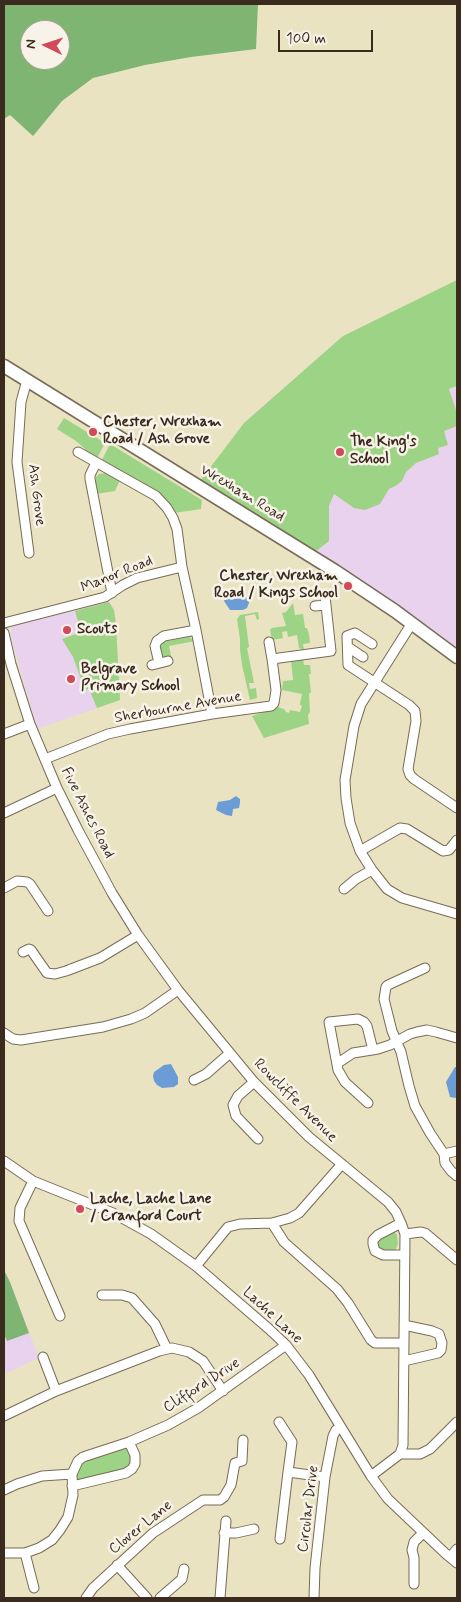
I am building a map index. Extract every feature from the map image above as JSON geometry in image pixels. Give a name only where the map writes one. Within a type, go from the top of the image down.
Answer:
[{"type":"highway","name":"Wrexham Road","points":[[4,366],[335,570],[412,623],[457,657]]},
{"type":"street","name":"Ash Grove","points":[[27,380],[21,402],[17,462],[30,553]]},
{"type":"street","points":[[78,453],[156,496],[173,518],[177,529],[182,567],[212,714]]},
{"type":"street","points":[[96,462],[90,479],[112,593]]},
{"type":"street","name":"Manor Road","points":[[4,623],[80,605],[105,597],[137,578],[182,567]]},
{"type":"street","points":[[272,659],[332,654],[326,600],[315,606]]},
{"type":"street","points":[[412,623],[361,704],[354,726],[345,780],[346,798],[350,823],[360,851],[372,870],[388,889],[402,898],[457,914]]},
{"type":"street","points":[[160,663],[155,646],[157,641],[164,636],[196,630]]},
{"type":"street","name":"Five Ashes Road","points":[[4,633],[7,665],[45,759],[86,846],[138,935],[178,990]]},
{"type":"street","points":[[372,644],[355,633],[347,636],[348,665],[409,705],[415,712],[416,721],[408,769],[410,775],[457,808]]},
{"type":"street","name":"Sherbourne Avenue","points":[[45,759],[116,732],[212,714],[271,706],[276,690],[269,642]]},
{"type":"street","points":[[348,646],[363,657]]},
{"type":"street","points":[[4,734],[30,724]]},
{"type":"street","points":[[4,813],[58,788]]},
{"type":"street","points":[[360,851],[400,828],[407,829],[443,850],[449,850],[457,840]]},
{"type":"street","points":[[344,889],[372,870]]},
{"type":"street","points":[[4,888],[17,881],[27,882],[48,911]]},
{"type":"street","points":[[23,952],[28,949],[31,950],[47,973],[55,974],[100,958],[138,935]]},
{"type":"street","points":[[425,968],[386,987],[384,999],[392,1031],[401,1052],[415,1106],[444,1154],[445,1163],[457,1176]]},
{"type":"street","points":[[4,1033],[13,1039],[22,1040],[103,1027],[145,1013],[178,990]]},
{"type":"street","name":"Rowcliffe Avenue","points":[[178,990],[254,1082],[309,1137],[388,1202],[396,1212],[405,1234],[403,1445],[400,1454]]},
{"type":"street","points":[[368,1103],[346,1082],[338,1070],[329,1022],[358,1019],[364,1022],[367,1026],[373,1050]]},
{"type":"street","points":[[338,1062],[354,1053],[378,1049],[410,1034],[427,1030],[457,1038]]},
{"type":"street","points":[[197,1076],[217,1066],[230,1053]]},
{"type":"street","points":[[254,1082],[238,1096],[233,1105],[236,1116],[258,1139]]},
{"type":"street","points":[[444,1154],[457,1151]]},
{"type":"street","name":"Lache Lane","points":[[4,1161],[34,1181],[113,1213],[151,1234],[196,1266],[286,1345],[309,1375],[371,1476],[388,1498],[423,1533],[454,1560]]},
{"type":"street","points":[[196,1266],[228,1227],[240,1224],[272,1223],[290,1218],[299,1213],[342,1164]]},
{"type":"street","points":[[34,1181],[20,1208],[19,1221],[60,1316]]},
{"type":"street","points":[[272,1223],[284,1242],[338,1288],[371,1340],[375,1343],[404,1343]]},
{"type":"street","points":[[401,1223],[378,1235],[373,1240],[373,1244],[376,1250],[383,1255],[405,1255]]},
{"type":"street","points":[[405,1234],[420,1232],[425,1234],[457,1260]]},
{"type":"street","points":[[102,1295],[122,1295],[132,1298],[155,1324],[167,1349]]},
{"type":"street","points":[[404,1325],[439,1334],[442,1343],[441,1350],[438,1353],[404,1361]]},
{"type":"street","name":"Clifford Drive","points":[[72,1474],[78,1461],[83,1457],[129,1442],[168,1426],[223,1391],[286,1345]]},
{"type":"street","points":[[4,1416],[56,1392],[172,1348],[189,1352],[203,1361],[223,1391]]},
{"type":"street","points":[[43,1357],[56,1392]]},
{"type":"street","points":[[279,1422],[290,1428],[292,1442],[280,1540]]},
{"type":"street","points":[[371,1476],[400,1454],[420,1454],[430,1449],[457,1422]]},
{"type":"street","name":"Circular Drive","points":[[314,1598],[315,1568],[326,1477],[333,1436],[340,1427]]},
{"type":"street","points":[[225,1462],[235,1463],[242,1461],[243,1440]]},
{"type":"street","points":[[72,1486],[126,1473],[132,1469],[135,1464],[135,1455],[129,1442]]},
{"type":"street","name":"Clover Lane","points":[[86,1598],[93,1588],[117,1565],[154,1533],[198,1502],[208,1499],[220,1500],[224,1497],[230,1485],[235,1463]]},
{"type":"street","points":[[288,1472],[326,1477]]},
{"type":"street","points":[[4,1490],[42,1476],[72,1474],[72,1495],[68,1517],[52,1540],[25,1554],[4,1553]]},
{"type":"street","points":[[220,1598],[226,1521]]},
{"type":"street","points":[[224,1532],[236,1533],[254,1530]]},
{"type":"street","points":[[417,1580],[412,1550],[414,1542],[423,1533]]},
{"type":"street","points":[[454,1560],[457,1550]]},
{"type":"street","points":[[25,1554],[34,1588]]},
{"type":"street","points":[[117,1565],[147,1598]]},
{"type":"street","points":[[160,1598],[182,1579],[186,1572]]},
{"type":"shaded area","name":"The King's School","points":[[457,280],[457,647],[315,552],[244,423],[343,336]]},
{"type":"shaded area","name":"Belgrave Primary School","points":[[108,601],[114,610],[116,624],[120,700],[37,729],[10,634],[13,625],[76,611]]},
{"type":"shaded area","points":[[4,1270],[39,1358],[4,1374]]},
{"type":"green space","points":[[4,4],[258,4],[256,49],[145,65],[93,78],[62,101],[33,136],[10,115],[4,119]]},
{"type":"green space","name":"The King's School","points":[[457,280],[457,386],[449,389],[457,413],[457,426],[444,431],[448,445],[438,448],[439,454],[416,463],[406,472],[402,481],[389,489],[380,504],[365,510],[354,508],[334,494],[329,506],[329,541],[315,552],[200,481],[244,423],[343,336]]},
{"type":"green space","points":[[64,418],[105,443],[96,460],[84,451],[85,449],[76,441],[57,429]]},
{"type":"green space","points":[[110,444],[202,500],[201,509],[174,513],[101,462]]},
{"type":"green space","points":[[106,473],[120,480],[115,491],[96,494],[96,477],[99,474]]},
{"type":"green space","points":[[109,602],[114,610],[116,624],[120,700],[97,708],[89,689],[85,690],[73,657],[62,639],[81,632],[75,611]]},
{"type":"green space","points":[[293,603],[295,615],[303,614],[305,628],[307,628],[309,634],[310,643],[303,644],[304,650],[299,648],[297,635],[288,637],[287,631],[282,632],[283,638],[272,640],[270,630],[286,626],[282,613],[286,612]]},
{"type":"green space","points":[[258,612],[259,619],[257,620],[255,614],[245,616],[249,647],[247,648],[254,683],[249,683],[250,689],[256,688],[257,698],[250,700],[242,665],[237,619],[240,615]]},
{"type":"green space","points":[[189,637],[195,641],[169,646],[173,664],[170,657],[162,657],[160,647],[163,642]]},
{"type":"green space","points":[[303,659],[304,665],[310,665],[311,674],[309,674],[311,693],[309,693],[309,724],[264,738],[252,716],[270,710],[275,706],[289,713],[290,710],[300,712],[302,706],[299,704],[302,694],[282,690],[283,681],[293,680],[291,660]]},
{"type":"green space","points":[[393,1230],[397,1235],[398,1244],[394,1253],[376,1249],[376,1241]]},
{"type":"green space","points":[[4,1270],[29,1333],[7,1341],[4,1334]]},
{"type":"green space","points":[[124,1447],[129,1449],[133,1462],[127,1470],[78,1480],[76,1478],[79,1465],[86,1459]]},
{"type":"water","points":[[227,593],[246,597],[250,600],[247,608],[243,610],[230,610],[224,601]]},
{"type":"water","points":[[236,796],[240,799],[239,808],[233,809],[232,816],[216,810],[218,802],[230,800]]},
{"type":"water","points":[[171,1064],[178,1077],[178,1084],[174,1087],[162,1088],[154,1081],[154,1072],[164,1065]]},
{"type":"water","points":[[455,1067],[457,1067],[457,1097],[455,1098],[450,1097],[446,1082]]},
{"type":"place","name":"Chester, Wrexham Road / Ash Grove","points":[[93,432]]},
{"type":"place","name":"The King's School","points":[[340,452]]},
{"type":"place","name":"Chester, Wrexham Road / Kings School","points":[[348,586]]},
{"type":"place","name":"Scouts","points":[[67,630]]},
{"type":"place","name":"Belgrave Primary School","points":[[71,679]]},
{"type":"place","name":"Lache, Lache Lane / Cranford Court","points":[[80,1209]]}]
